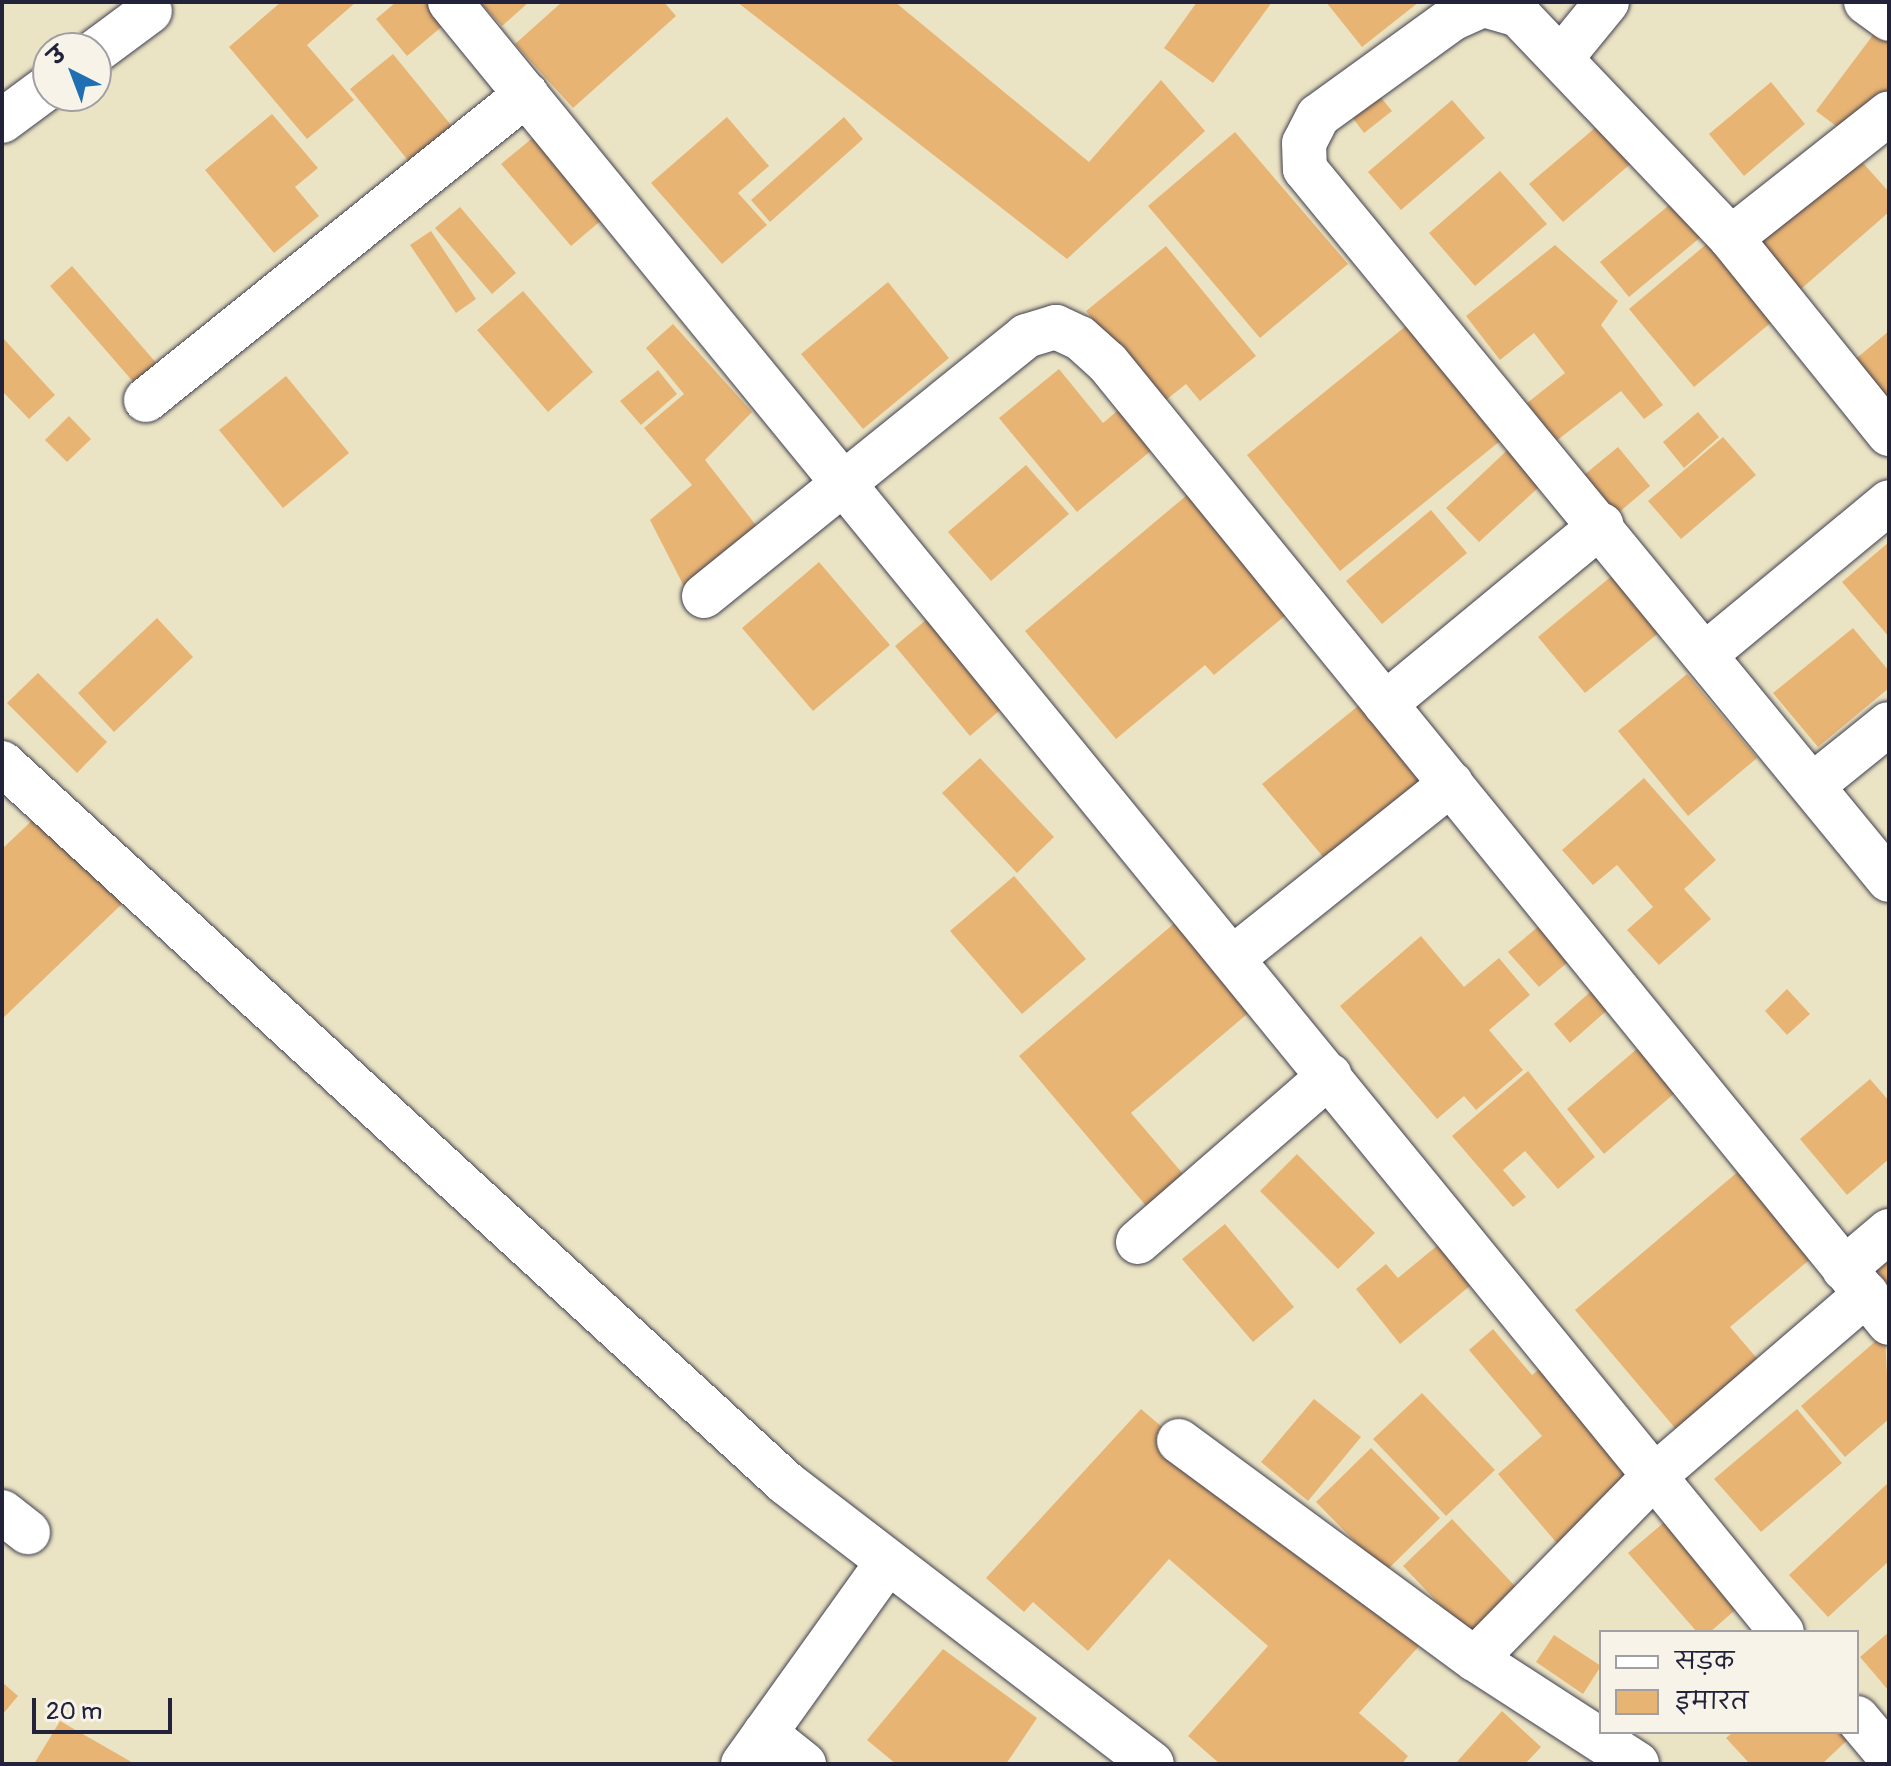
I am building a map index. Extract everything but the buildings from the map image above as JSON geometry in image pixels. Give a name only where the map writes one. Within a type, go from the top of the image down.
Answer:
[{"type":"street","points":[[450,2],[847,480],[1330,1075],[1651,1479],[1780,1630]]},
{"type":"street","points":[[1562,57],[1607,2]]},
{"type":"street","points":[[1866,2],[1889,19]]},
{"type":"street","points":[[1889,434],[1731,238],[1519,15],[1483,5],[1452,19],[1318,116],[1304,143],[1305,169],[1708,652],[1889,880]]},
{"type":"street","points":[[112,39],[150,11]]},
{"type":"street","points":[[146,400],[526,94]]},
{"type":"street","points":[[2,121],[32,99]]},
{"type":"street","points":[[1731,238],[1889,113]]},
{"type":"street","points":[[704,596],[1026,336],[1056,327],[1107,362],[1866,1295]]},
{"type":"street","points":[[1708,652],[1889,502]]},
{"type":"street","points":[[1385,704],[1601,525]]},
{"type":"street","points":[[1813,785],[1889,724]]},
{"type":"street","points":[[2,763],[885,1566],[1152,1764]]},
{"type":"street","points":[[1234,957],[1451,784]]},
{"type":"street","points":[[1138,1242],[1330,1075]]},
{"type":"street","points":[[1475,1659],[1651,1479],[1866,1295],[1889,1231]]},
{"type":"street","points":[[1179,1441],[1475,1659],[1637,1764]]},
{"type":"street","points":[[804,1764],[754,1748],[885,1566]]},
{"type":"street","points":[[1859,1720],[1889,1756]]}]
